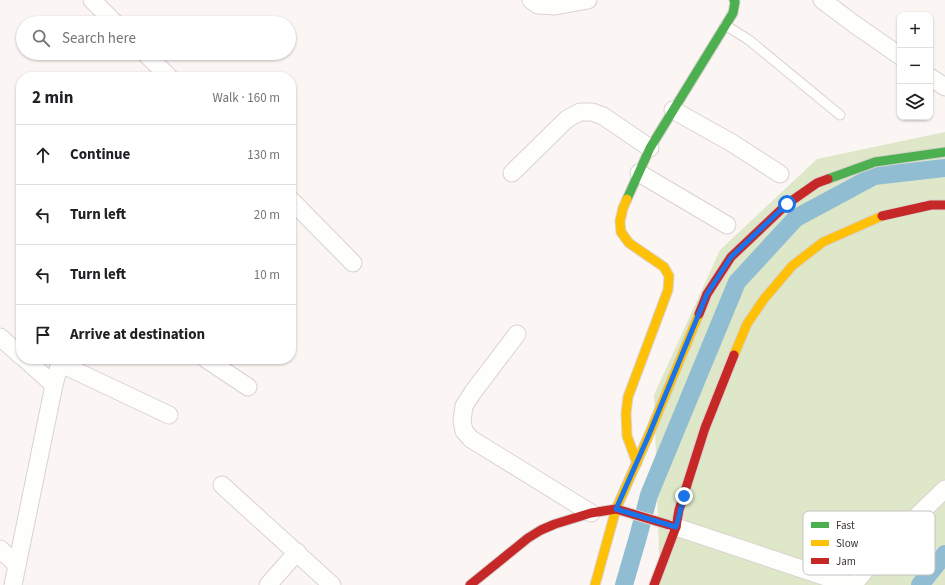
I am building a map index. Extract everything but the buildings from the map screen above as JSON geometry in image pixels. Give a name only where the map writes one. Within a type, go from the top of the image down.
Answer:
[{"type":"street","points":[[92,0],[108,16]]},
{"type":"street","points":[[531,0],[538,5],[554,6],[588,0]]},
{"type":"street","points":[[822,0],[897,54]]},
{"type":"street","points":[[637,463],[627,436],[626,413],[628,397],[668,290],[669,276],[664,267],[629,243],[621,232],[620,221],[623,208],[650,148],[733,13],[738,1]]},
{"type":"street","points":[[152,60],[164,72]]},
{"type":"street","points":[[933,79],[945,87]]},
{"type":"street","points":[[673,110],[732,143],[780,174]]},
{"type":"street","points":[[512,173],[567,119],[580,112],[592,112],[603,116],[650,148]]},
{"type":"street","points":[[595,585],[616,509],[637,463],[707,294],[731,257],[787,204],[817,183],[875,162],[945,152]]},
{"type":"street","points":[[639,173],[727,225]]},
{"type":"street","points":[[296,205],[353,263]]},
{"type":"street","points":[[654,585],[671,525],[679,510],[705,428],[747,324],[764,299],[792,266],[823,242],[881,216],[931,206],[945,205]]},
{"type":"street","points":[[517,334],[464,406],[462,421],[464,431],[470,439],[591,513]]},
{"type":"street","points":[[0,337],[16,351]]},
{"type":"street","points":[[31,364],[54,385]]},
{"type":"street","points":[[13,585],[59,364]]},
{"type":"street","points":[[66,364],[169,415]]},
{"type":"street","points":[[214,364],[248,387]]},
{"type":"street","points":[[222,485],[332,585]]},
{"type":"street","points":[[923,511],[945,489]]},
{"type":"street","points":[[470,585],[528,538],[541,530],[591,513],[616,509],[671,525],[803,569]]},
{"type":"street","points":[[0,549],[17,565]]},
{"type":"street","points":[[268,585],[297,552]]},
{"type":"street","points":[[822,575],[852,585],[861,575]]},
{"type":"lane","points":[[725,25],[749,40],[840,115]]},
{"type":"green space","points":[[945,132],[945,585],[660,585],[654,395],[720,250],[817,159]]},
{"type":"waterway","points":[[624,585],[649,495],[737,282],[796,218],[874,176],[945,168]]},
{"type":"waterway","points":[[935,566],[945,554]]},
{"type":"waterway","points":[[920,585],[928,575]]},
{"type":"traffic: fast","points":[[627,199],[650,148],[733,13],[734,0]]},
{"type":"traffic: fast","points":[[828,179],[875,162],[945,152]]},
{"type":"traffic: slow","points":[[627,199],[620,221],[621,232],[629,243],[664,267],[669,276],[668,290],[628,397],[626,413],[627,436],[637,463]]},
{"type":"traffic: slow","points":[[734,355],[747,324],[764,299],[792,266],[823,242],[882,216]]},
{"type":"traffic: slow","points":[[595,585],[616,509],[648,437],[699,314]]},
{"type":"traffic: jam","points":[[699,314],[707,294],[731,257],[787,204],[817,183],[828,179]]},
{"type":"traffic: jam","points":[[882,216],[931,205],[945,205]]},
{"type":"traffic: jam","points":[[654,585],[676,527],[679,510],[705,428],[734,355]]},
{"type":"traffic: jam","points":[[470,585],[528,538],[541,530],[591,513],[616,509],[676,527]]},
{"type":"route","points":[[684,496],[679,510],[676,527],[616,509],[648,437],[707,294],[731,257],[787,204]]}]
